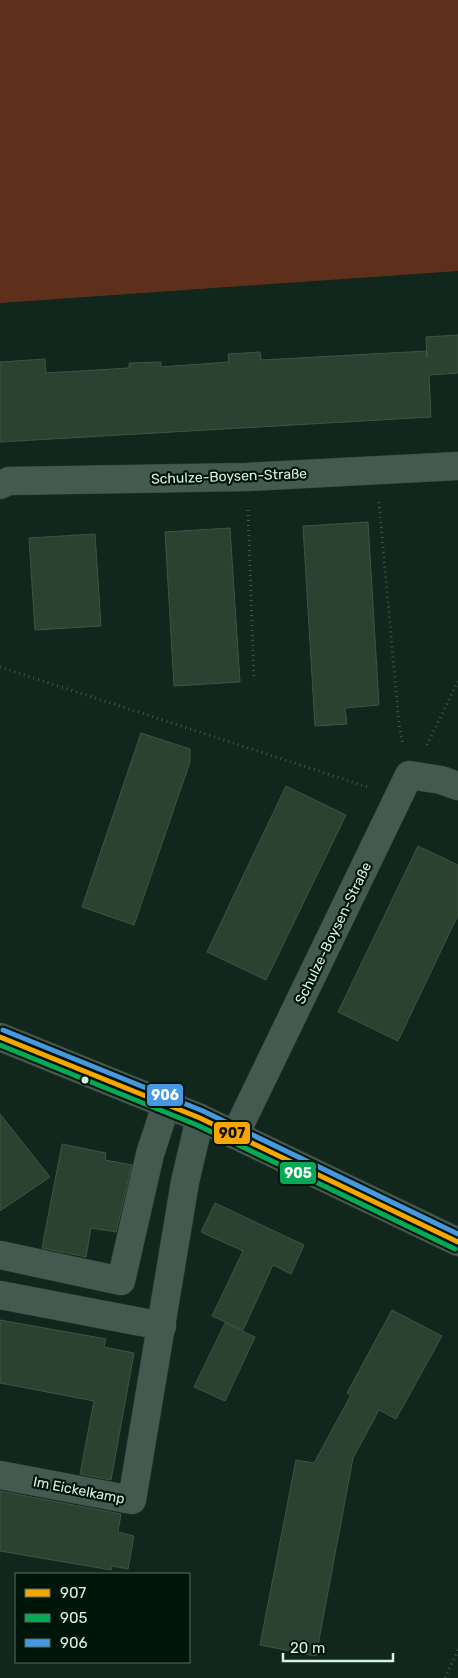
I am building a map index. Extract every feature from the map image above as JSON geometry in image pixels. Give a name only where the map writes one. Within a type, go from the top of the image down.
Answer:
[{"type":"street","name":"Schulze-Boysen-Straße","points":[[0,485],[9,481],[247,477],[458,466]]},
{"type":"street","name":"Schulze-Boysen-Straße","points":[[235,1135],[409,775]]},
{"type":"street","points":[[409,775],[441,780],[458,786]]},
{"type":"street","points":[[0,1037],[200,1118],[458,1242]]},
{"type":"street","points":[[0,1255],[121,1281],[150,1154],[166,1104]]},
{"type":"street","name":"Im Eickelkamp","points":[[0,1475],[132,1500],[185,1182],[200,1118]]},
{"type":"street","points":[[0,1295],[162,1326]]},
{"type":"path","points":[[376,469],[399,724],[409,775]]},
{"type":"path","points":[[247,477],[254,680]]},
{"type":"path","points":[[0,667],[367,787],[409,775],[458,681]]},
{"type":"path","points":[[446,1678],[458,1650]]},
{"type":"shaded area","points":[[0,0],[458,0],[458,271],[0,303]]},
{"type":"building","points":[[458,335],[458,373],[429,375],[431,417],[0,442],[0,362],[45,359],[46,373],[129,368],[129,363],[161,362],[161,367],[229,362],[228,354],[260,352],[261,360],[427,351],[426,337]]},
{"type":"building","points":[[368,522],[379,705],[345,708],[347,724],[315,726],[303,526]]},
{"type":"building","points":[[230,528],[240,682],[174,686],[165,532]]},
{"type":"building","points":[[95,534],[101,626],[35,630],[29,538]]},
{"type":"building","points":[[141,733],[190,749],[190,762],[134,925],[82,907]]},
{"type":"building","points":[[286,786],[346,815],[266,980],[207,952]]},
{"type":"building","points":[[418,846],[458,865],[458,915],[398,1041],[338,1012]]},
{"type":"building","points":[[0,1114],[50,1177],[0,1211]]},
{"type":"building","points":[[62,1144],[106,1153],[105,1160],[132,1165],[116,1232],[91,1228],[86,1257],[42,1248]]},
{"type":"building","points":[[215,1203],[304,1245],[291,1274],[273,1265],[243,1330],[212,1316],[243,1251],[201,1232]]},
{"type":"building","points":[[392,1310],[442,1336],[396,1419],[379,1410],[353,1458],[316,1656],[260,1645],[296,1460],[314,1463],[351,1395],[347,1393]]},
{"type":"building","points":[[0,1320],[106,1339],[104,1347],[134,1353],[111,1480],[80,1474],[94,1401],[0,1383]]},
{"type":"building","points":[[225,1323],[255,1337],[225,1401],[194,1387]]},
{"type":"building","points":[[0,1491],[121,1514],[118,1532],[134,1536],[128,1569],[112,1566],[111,1570],[0,1551]]},
{"type":"transit line","name":"906","points":[[3,1030],[203,1111],[458,1234]]},
{"type":"transit line","name":"907","points":[[0,1037],[200,1118],[458,1242]]},
{"type":"transit line","name":"905","points":[[0,1045],[197,1125],[455,1249]]}]
